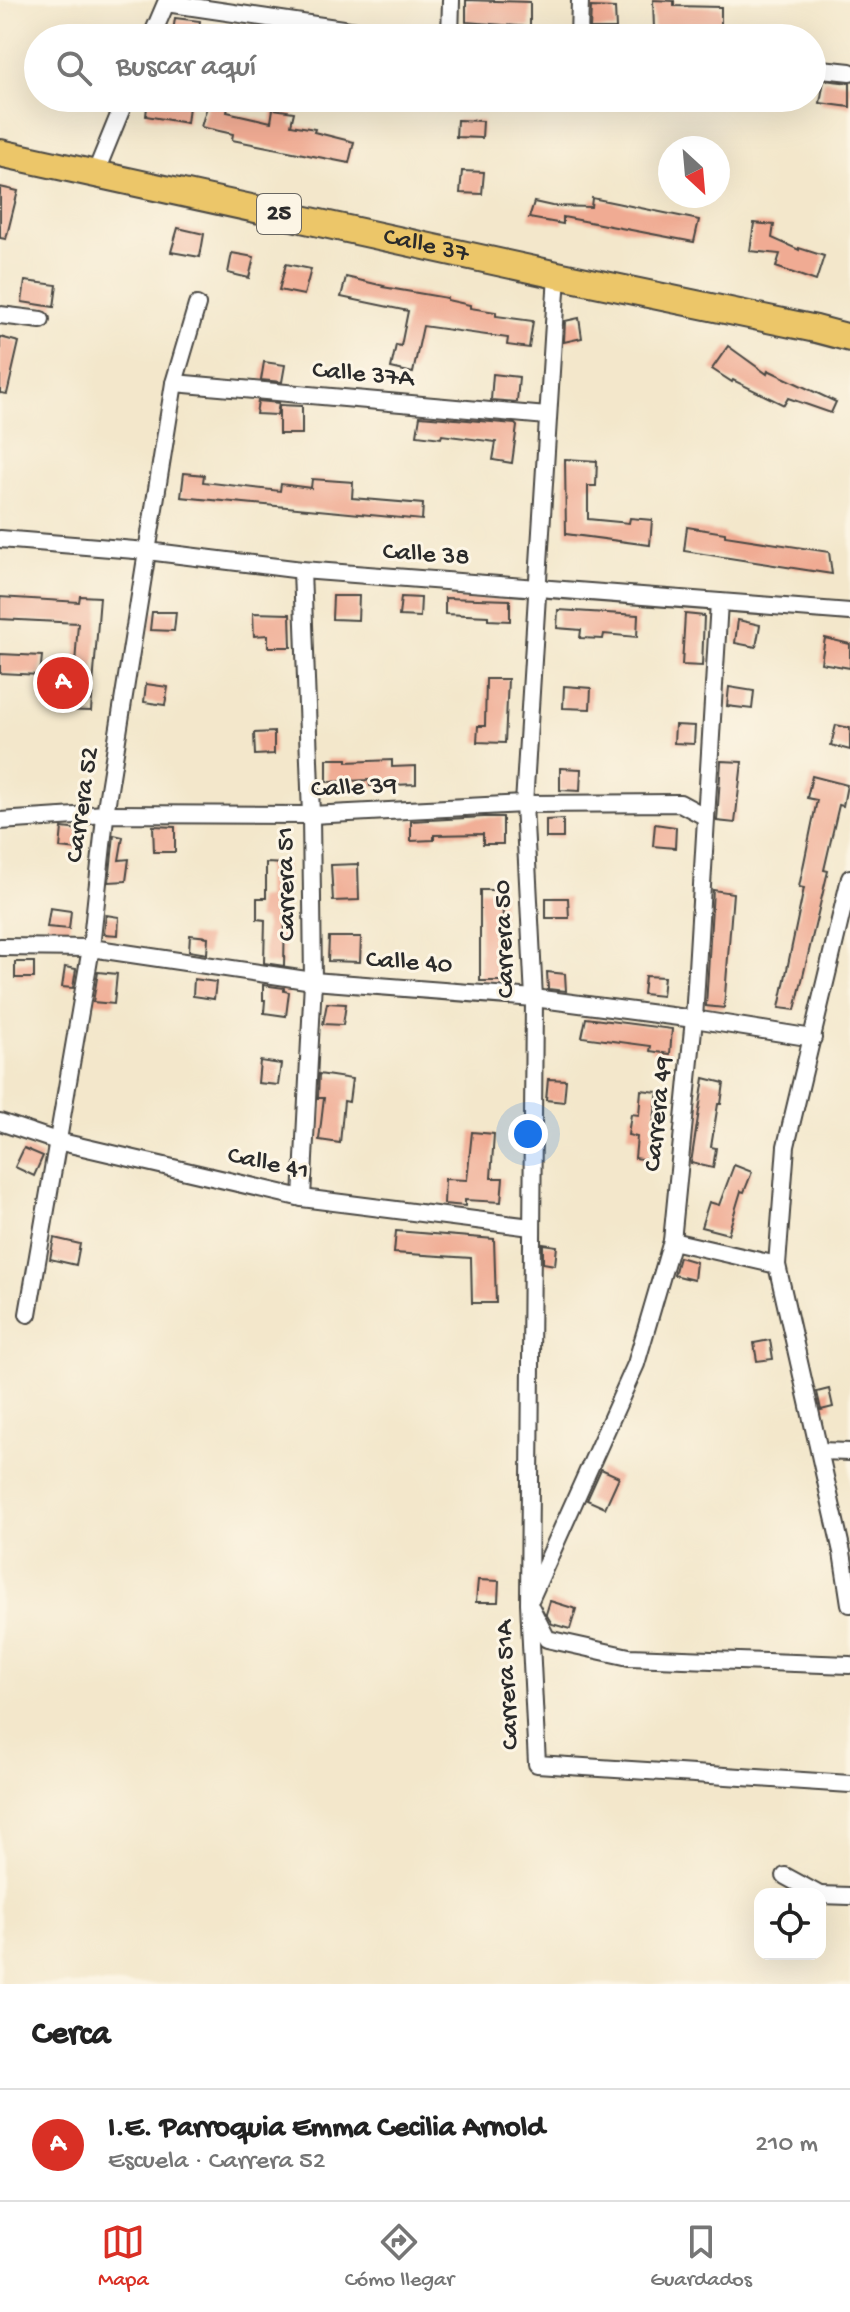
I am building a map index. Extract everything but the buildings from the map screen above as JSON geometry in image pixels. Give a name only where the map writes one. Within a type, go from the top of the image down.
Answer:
[{"type":"main road","name":"Calle 37","points":[[0,153],[850,338]]},
{"type":"street","points":[[450,24],[451,0]]},
{"type":"street","points":[[579,24],[580,0]]},
{"type":"street","points":[[157,24],[166,3],[309,24]]},
{"type":"street","points":[[826,69],[850,72]]},
{"type":"street","points":[[95,174],[120,112]]},
{"type":"street","name":"Carrera 50","points":[[529,1603],[534,998],[524,804],[557,275]]},
{"type":"street","name":"Carrera 52","points":[[28,1314],[91,948],[106,814],[174,383],[197,305]]},
{"type":"street","points":[[0,315],[41,320]]},
{"type":"street","name":"Calle 37A","points":[[174,383],[547,416]]},
{"type":"street","name":"Calle 38","points":[[0,539],[147,551],[302,570],[850,612]]},
{"type":"street","name":"Carrera 51","points":[[302,570],[311,815],[313,981],[302,1198]]},
{"type":"street","name":"Carrera 49","points":[[529,1603],[636,1364],[672,1241],[694,1019],[719,602]]},
{"type":"street","name":"Calle 39","points":[[0,821],[106,814],[311,815],[524,804],[680,803],[706,817]]},
{"type":"street","points":[[850,878],[786,1146],[777,1265],[846,1552],[850,1604]]},
{"type":"street","name":"Calle 40","points":[[0,947],[91,948],[313,981],[534,998],[813,1038]]},
{"type":"street","name":"Calle 41","points":[[0,1122],[57,1141],[302,1198],[531,1227]]},
{"type":"street","points":[[672,1241],[777,1265]]},
{"type":"street","points":[[820,1451],[850,1452]]},
{"type":"street","points":[[529,1603],[547,1639],[629,1657],[850,1665]]},
{"type":"street","name":"Carrera 51A","points":[[529,1603],[537,1764],[850,1784]]},
{"type":"street","points":[[785,1876],[806,1888]]},
{"type":"street","points":[[826,1895],[850,1896]]},
{"type":"place","name":"I.E. Parroquia Emma Cecilia Arnold","points":[[63,683]]}]
